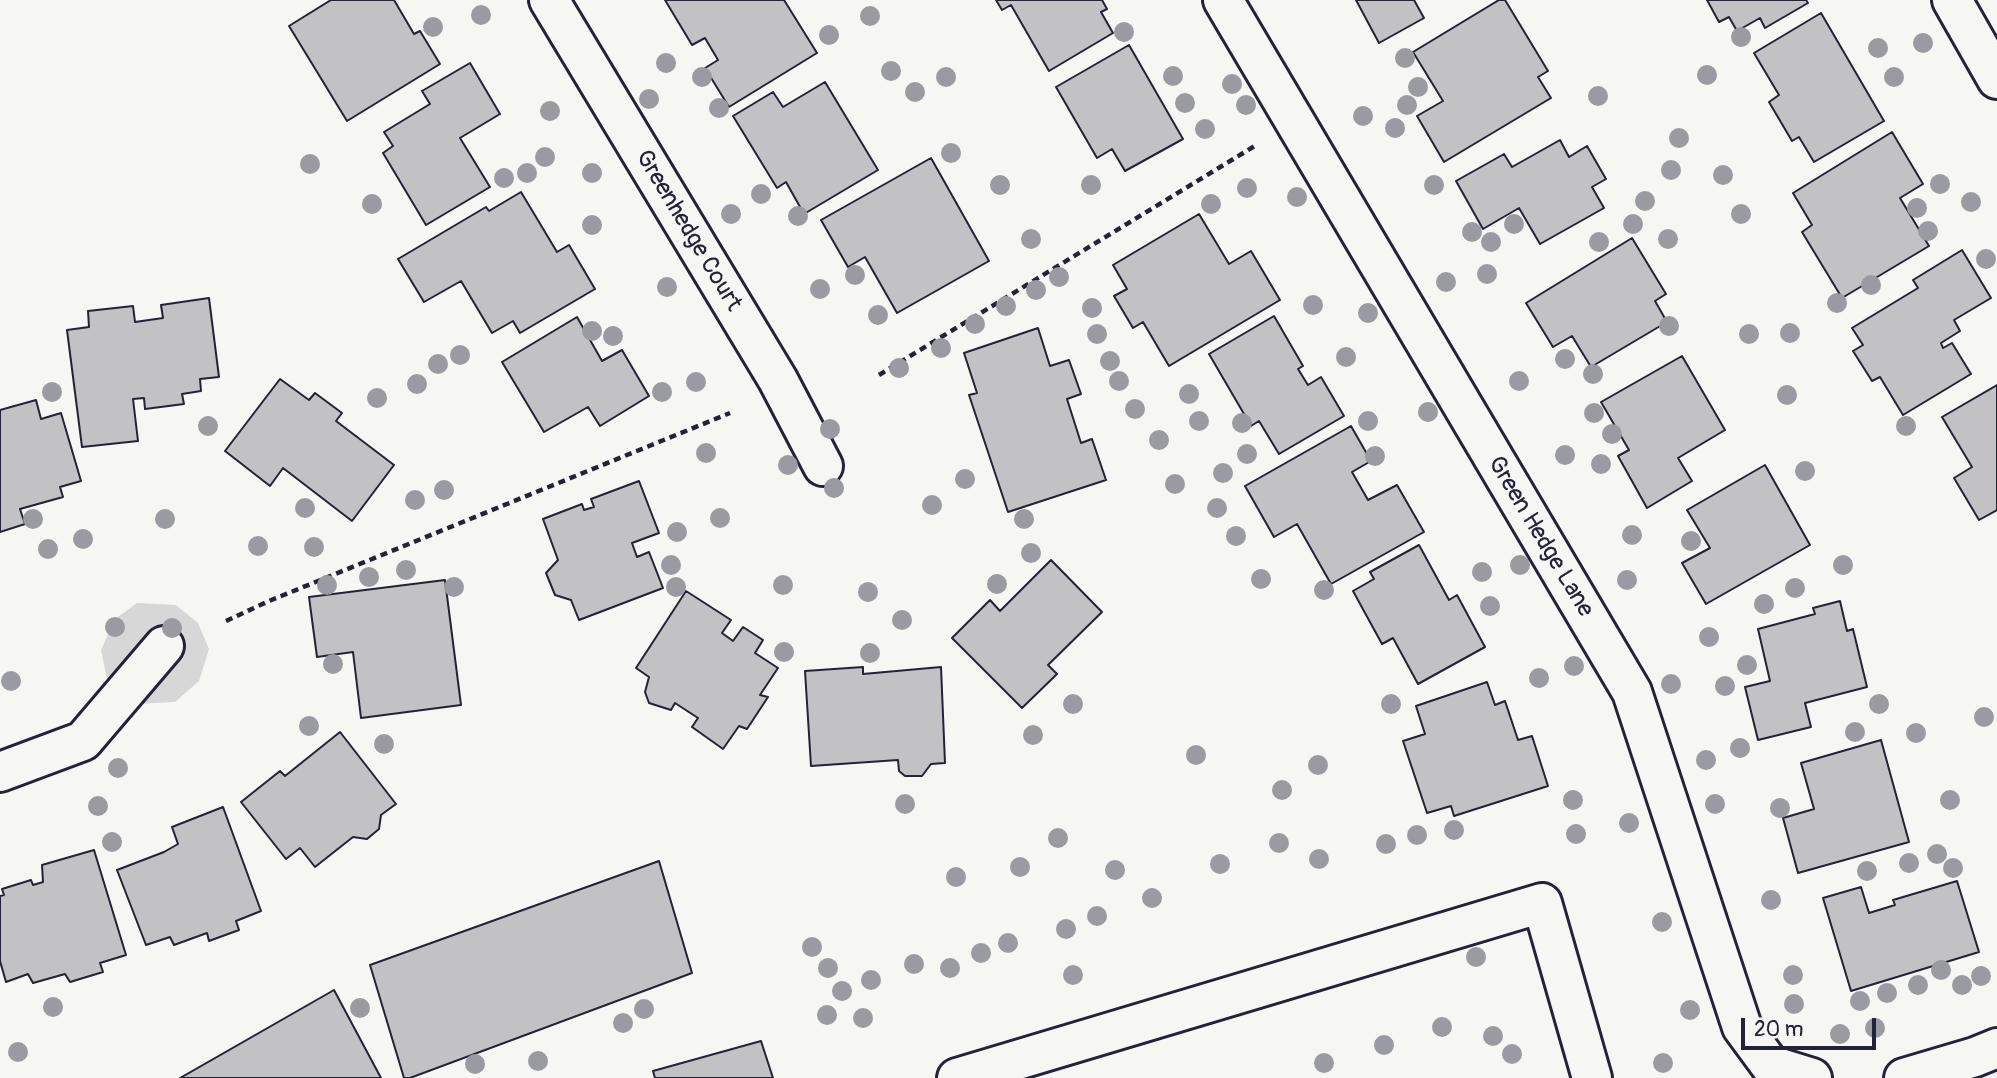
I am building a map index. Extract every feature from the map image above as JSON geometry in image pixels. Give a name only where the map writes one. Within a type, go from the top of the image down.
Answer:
[{"type":"street","name":"Greenhedge Court","points":[[549,0],[778,380],[823,466]]},
{"type":"street","name":"Green Hedge Lane","points":[[1223,0],[1632,692],[1742,1027],[1770,1065],[1812,1078]]},
{"type":"street","points":[[1952,0],[1997,79]]},
{"type":"street","points":[[0,772],[83,741],[164,646]]},
{"type":"street","points":[[957,1078],[1542,903],[1592,1078]]},
{"type":"street","points":[[1904,1078],[1997,1048]]},
{"type":"path","points":[[878,374],[1259,144]]},
{"type":"path","points":[[226,621],[730,413]]},
{"type":"shaded area","points":[[137,603],[176,605],[198,623],[209,649],[199,681],[175,702],[136,704],[108,684],[101,650],[115,619]]},
{"type":"building","points":[[331,0],[394,0],[414,34],[420,31],[440,64],[347,121],[289,26]]},
{"type":"building","points":[[665,0],[784,0],[817,53],[729,107],[705,68],[718,60],[705,38],[692,45]]},
{"type":"building","points":[[996,0],[1102,0],[1107,9],[1101,12],[1113,33],[1049,71],[1011,5],[1002,10]]},
{"type":"building","points":[[1356,0],[1414,0],[1424,18],[1379,43]]},
{"type":"building","points":[[1499,0],[1505,0],[1548,71],[1538,77],[1551,98],[1444,162],[1417,116],[1443,101],[1413,52]]},
{"type":"building","points":[[1707,0],[1806,0],[1808,3],[1765,28],[1760,18],[1737,31],[1729,17],[1719,22]]},
{"type":"building","points":[[1821,13],[1884,121],[1814,162],[1799,137],[1792,141],[1769,102],[1779,95],[1754,53]]},
{"type":"building","points":[[1129,45],[1183,139],[1125,171],[1112,149],[1097,158],[1056,87]]},
{"type":"building","points":[[470,63],[500,114],[460,138],[490,187],[426,225],[383,153],[393,146],[384,132],[430,104],[422,91]]},
{"type":"building","points":[[825,82],[878,170],[804,214],[786,182],[777,188],[733,116],[773,92],[783,107]]},
{"type":"building","points":[[1892,132],[1923,184],[1900,198],[1929,246],[1842,298],[1802,232],[1812,225],[1793,193]]},
{"type":"building","points":[[1560,140],[1569,157],[1587,146],[1606,179],[1592,187],[1604,208],[1540,244],[1519,208],[1483,229],[1456,181],[1504,154],[1512,167]]},
{"type":"building","points":[[931,158],[989,261],[897,313],[865,257],[848,267],[821,220]]},
{"type":"building","points":[[521,192],[557,252],[569,245],[595,289],[520,333],[513,321],[492,333],[461,281],[424,302],[398,259],[486,207],[489,211]]},
{"type":"building","points":[[1199,214],[1229,264],[1251,251],[1280,300],[1169,366],[1143,322],[1133,328],[1114,296],[1127,289],[1113,265]]},
{"type":"building","points":[[1632,238],[1666,294],[1655,301],[1667,322],[1591,367],[1572,336],[1553,347],[1526,303]]},
{"type":"building","points":[[1962,250],[1991,298],[1954,320],[1960,331],[1941,343],[1943,348],[1952,343],[1971,374],[1903,415],[1880,377],[1872,381],[1853,351],[1863,345],[1852,328],[1918,288],[1913,280]]},
{"type":"building","points":[[209,298],[219,377],[200,379],[201,391],[182,394],[184,404],[145,409],[144,398],[133,399],[138,441],[82,447],[67,330],[89,327],[88,311],[133,306],[135,322],[163,318],[161,305]]},
{"type":"building","points":[[1274,316],[1303,366],[1298,369],[1308,385],[1321,377],[1344,416],[1279,454],[1259,421],[1251,426],[1209,354]]},
{"type":"building","points":[[577,317],[602,361],[622,350],[649,396],[600,426],[588,407],[544,432],[502,362]]},
{"type":"building","points":[[1038,328],[1050,366],[1069,360],[1081,394],[1067,399],[1081,443],[1092,439],[1106,480],[1008,512],[969,395],[977,393],[964,353]]},
{"type":"building","points":[[1682,356],[1725,430],[1678,458],[1692,481],[1647,508],[1618,456],[1629,450],[1601,402]]},
{"type":"building","points":[[280,379],[309,400],[315,393],[342,413],[336,421],[394,465],[352,521],[283,468],[270,486],[225,451]]},
{"type":"building","points":[[1997,385],[1997,510],[1979,520],[1954,478],[1972,467],[1942,417]]},
{"type":"building","points":[[36,400],[41,419],[61,413],[81,481],[60,487],[63,497],[20,509],[25,524],[0,532],[0,410]]},
{"type":"building","points":[[1351,426],[1371,461],[1352,472],[1368,500],[1397,485],[1424,532],[1331,584],[1297,524],[1274,537],[1245,486]]},
{"type":"building","points":[[1765,465],[1810,545],[1706,604],[1682,563],[1710,548],[1687,510]]},
{"type":"building","points":[[639,481],[659,533],[632,543],[637,557],[649,552],[663,588],[579,620],[571,600],[555,595],[546,573],[558,560],[543,519],[582,504],[584,510],[594,507],[591,499]]},
{"type":"building","points":[[1419,545],[1449,600],[1457,595],[1485,647],[1418,684],[1393,638],[1382,644],[1353,591],[1374,579],[1370,572]]},
{"type":"building","points":[[1051,560],[1102,612],[1048,665],[1057,674],[1022,708],[952,638],[990,600],[1000,611]]},
{"type":"building","points":[[445,580],[461,705],[361,718],[353,652],[317,657],[309,597]]},
{"type":"building","points":[[686,591],[731,620],[722,633],[733,641],[743,627],[763,640],[755,653],[778,668],[760,695],[768,697],[747,729],[739,726],[723,749],[692,727],[698,718],[675,703],[671,710],[649,703],[645,692],[649,677],[636,668]]},
{"type":"building","points":[[1840,601],[1847,631],[1853,629],[1867,687],[1805,703],[1811,727],[1758,740],[1745,687],[1770,681],[1758,629],[1815,614],[1813,608]]},
{"type":"building","points":[[863,667],[863,674],[941,667],[945,763],[931,764],[922,776],[905,776],[899,771],[898,760],[811,766],[805,671]]},
{"type":"building","points":[[1487,682],[1495,705],[1505,701],[1518,740],[1532,736],[1548,786],[1454,816],[1451,806],[1427,813],[1403,741],[1425,734],[1416,706]]},
{"type":"building","points":[[340,732],[396,804],[381,815],[379,829],[367,839],[353,837],[315,867],[300,848],[286,859],[241,802],[280,771],[285,776]]},
{"type":"building","points":[[1881,740],[1909,842],[1798,873],[1783,818],[1814,809],[1801,763]]},
{"type":"building","points":[[223,807],[261,911],[236,921],[239,930],[209,941],[207,933],[174,945],[170,937],[146,945],[117,870],[178,844],[172,827]]},
{"type":"building","points":[[94,850],[126,955],[100,963],[103,972],[70,982],[65,974],[33,983],[28,974],[6,982],[0,961],[0,896],[4,895],[2,889],[31,880],[33,885],[43,882],[42,865]]},
{"type":"building","points":[[659,861],[692,973],[404,1078],[370,965]]},
{"type":"building","points":[[1957,881],[1979,952],[1851,991],[1823,898],[1861,887],[1869,913],[1895,905],[1893,900]]},
{"type":"building","points":[[334,990],[381,1078],[180,1078]]},
{"type":"building","points":[[761,1041],[773,1078],[655,1078],[653,1071]]}]
